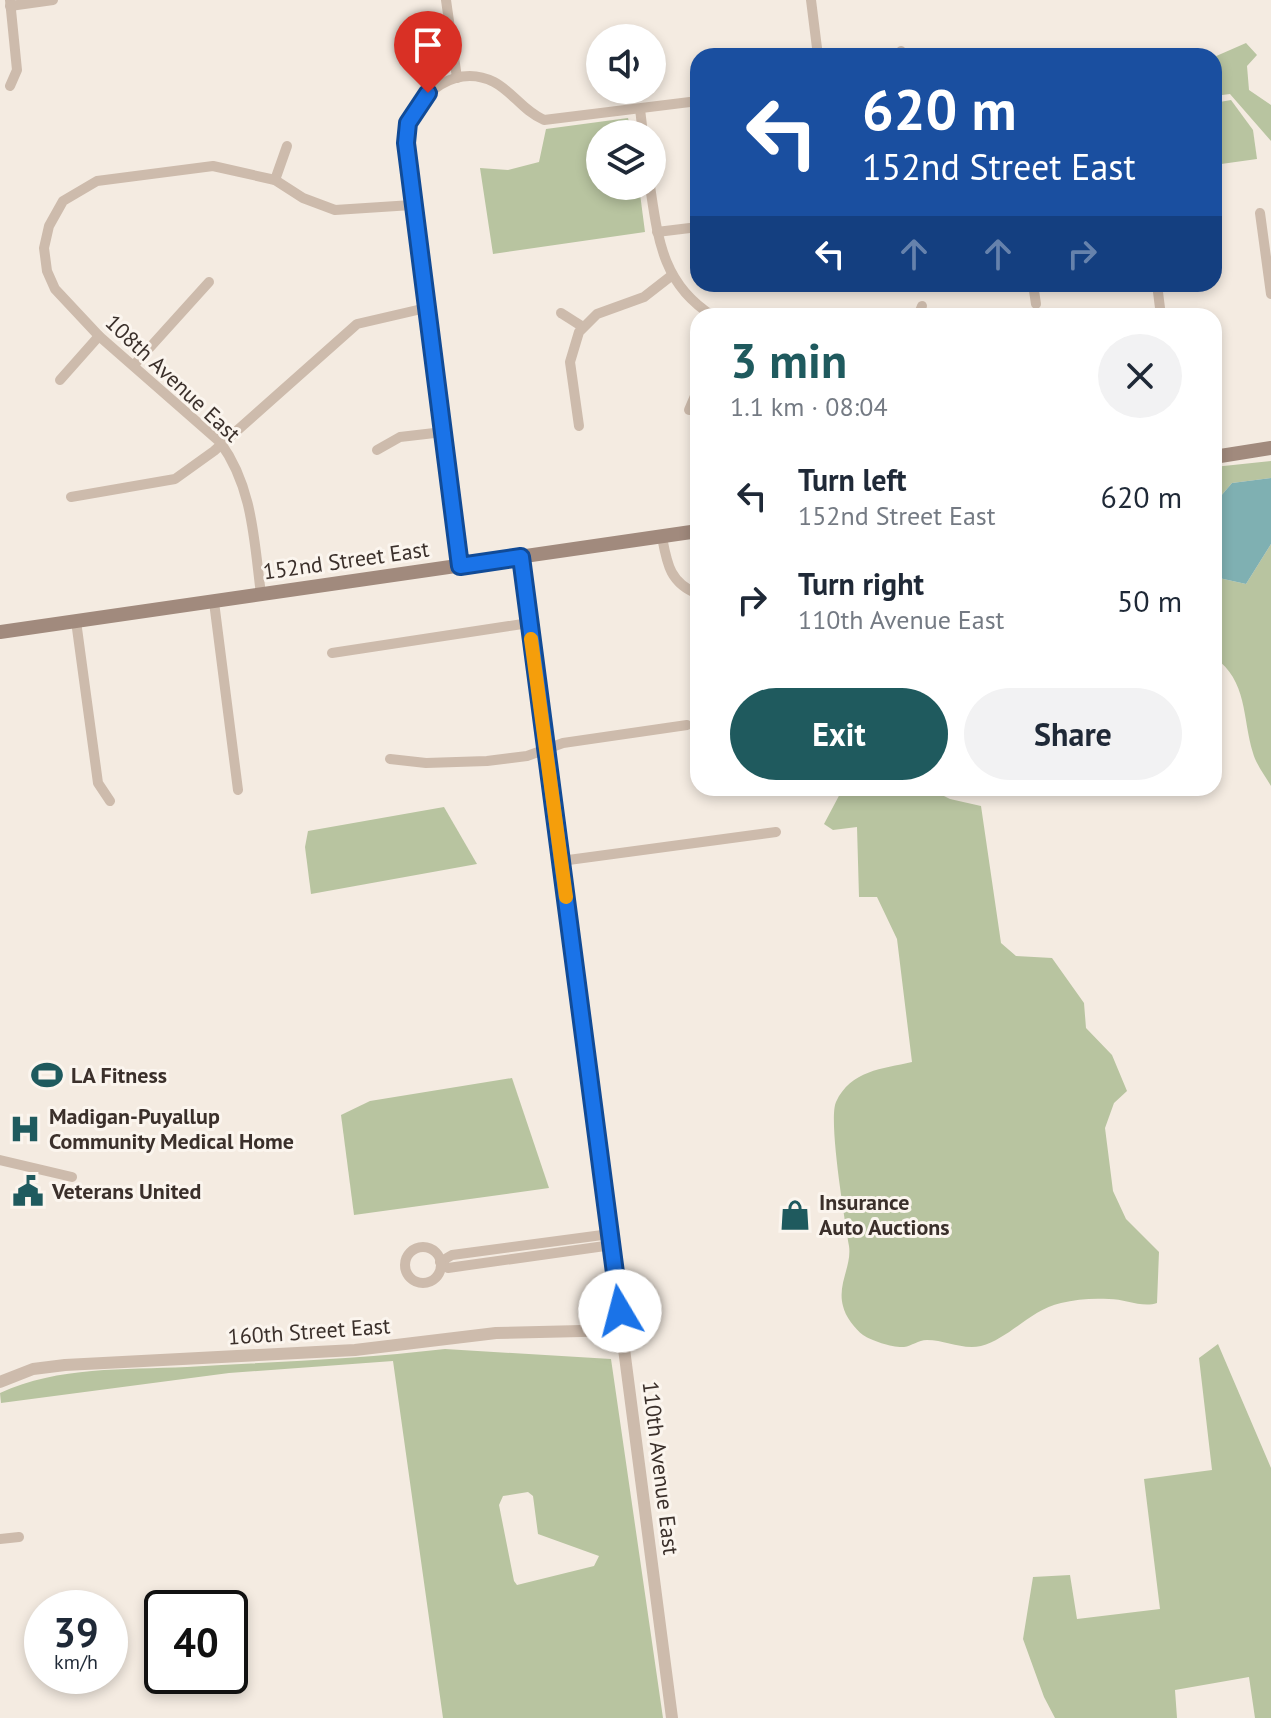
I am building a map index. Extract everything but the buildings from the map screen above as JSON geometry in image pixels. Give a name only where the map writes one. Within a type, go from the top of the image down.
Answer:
[{"type":"main road","points":[[1222,456],[1271,448]]},
{"type":"main road","name":"152nd Street East","points":[[0,632],[690,532]]},
{"type":"street","points":[[10,86],[17,70],[10,3],[53,0]]},
{"type":"street","points":[[446,0],[457,78]]},
{"type":"street","points":[[811,0],[817,48]]},
{"type":"street","points":[[460,566],[412,205],[406,143],[408,123],[428,93],[444,81],[457,78],[481,77],[498,84],[529,114],[544,120],[690,102]]},
{"type":"street","points":[[640,109],[641,120]]},
{"type":"street","points":[[287,146],[275,180],[303,198],[335,210],[412,205]]},
{"type":"street","name":"108th Avenue East","points":[[261,594],[244,485],[220,442],[66,305],[47,271],[46,237],[60,204],[97,181],[213,166],[275,180]]},
{"type":"street","points":[[652,200],[657,232],[671,276],[701,308]]},
{"type":"street","points":[[1260,213],[1271,294]]},
{"type":"street","points":[[657,232],[690,228]]},
{"type":"street","points":[[579,426],[570,362],[574,342],[583,327],[606,309],[644,297],[671,276]]},
{"type":"street","points":[[134,365],[209,282]]},
{"type":"street","points":[[1034,292],[1036,304]]},
{"type":"street","points":[[71,497],[175,479],[214,451],[220,442],[357,324],[426,308]]},
{"type":"street","points":[[561,313],[583,327]]},
{"type":"street","points":[[60,380],[99,336]]},
{"type":"street","points":[[377,450],[400,437],[443,432]]},
{"type":"street","points":[[662,537],[674,579],[690,591]]},
{"type":"street","name":"110th Avenue East","points":[[521,557],[672,1718]]},
{"type":"street","points":[[214,602],[238,790]]},
{"type":"street","points":[[76,621],[98,783],[110,801]]},
{"type":"street","points":[[332,653],[529,623]]},
{"type":"street","points":[[390,759],[453,764],[527,756],[563,743],[687,725]]},
{"type":"street","points":[[561,861],[776,832]]},
{"type":"street","points":[[0,1160],[72,1177]]},
{"type":"street","points":[[440,1262],[448,1268],[611,1240]]},
{"type":"street","name":"160th Street East","points":[[0,1382],[33,1369],[65,1365],[355,1350],[496,1333],[623,1330]]},
{"type":"street","points":[[0,1539],[19,1537]]},
{"type":"green space","points":[[1246,43],[1257,55],[1247,66],[1249,90],[1271,105],[1271,141],[1230,94],[1222,95],[1222,54]]},
{"type":"green space","points":[[1231,100],[1253,130],[1257,159],[1222,164],[1222,102]]},
{"type":"green space","points":[[586,124],[586,200],[641,200],[645,232],[493,254],[480,168],[508,170],[539,162],[546,129]]},
{"type":"green space","points":[[1271,461],[1271,478],[1232,483],[1222,495],[1222,466]]},
{"type":"green space","points":[[1271,544],[1271,786],[1254,757],[1238,688],[1222,664],[1222,579],[1246,584]]},
{"type":"green space","points":[[839,796],[944,796],[981,806],[1001,943],[1016,956],[1052,958],[1084,1003],[1086,1028],[1112,1055],[1127,1091],[1114,1103],[1105,1128],[1113,1191],[1126,1219],[1159,1252],[1157,1303],[1097,1299],[1061,1303],[1040,1312],[1001,1337],[974,1347],[927,1340],[904,1347],[889,1345],[863,1335],[848,1318],[842,1298],[849,1246],[834,1129],[836,1102],[842,1091],[859,1077],[912,1062],[897,939],[877,897],[859,897],[857,827],[833,830],[824,824]]},
{"type":"green space","points":[[444,807],[477,864],[311,894],[305,847],[308,831]]},
{"type":"green space","points":[[512,1078],[549,1188],[354,1215],[341,1115],[370,1101]]},
{"type":"green space","points":[[1218,1344],[1271,1468],[1271,1718],[1255,1718],[1249,1677],[1175,1690],[1177,1718],[1055,1718],[1023,1639],[1033,1577],[1070,1575],[1077,1619],[1160,1609],[1144,1479],[1212,1470],[1199,1358]]},
{"type":"green space","points":[[445,1349],[611,1359],[663,1718],[443,1718],[393,1361],[229,1373],[1,1403],[0,1393],[22,1384],[68,1374]],"holes":[[[528,1492],[533,1496],[538,1534],[599,1556],[594,1566],[517,1585],[499,1505],[503,1496]]]},
{"type":"water","points":[[1271,478],[1271,544],[1246,584],[1222,579],[1222,495],[1232,483]]},
{"type":"slow traffic","points":[[531,639],[566,897]]},
{"type":"place","name":"LA Fitness","points":[[47,1075]]},
{"type":"place","name":"Madigan-Puyallup Community Medical Home","points":[[25,1129]]},
{"type":"place","name":"Veterans United","points":[[28,1191]]},
{"type":"place","name":"Insurance Auto Auctions","points":[[795,1215]]},
{"type":"route","points":[[428,93],[408,123],[406,143],[460,566],[521,557],[620,1311]]}]
